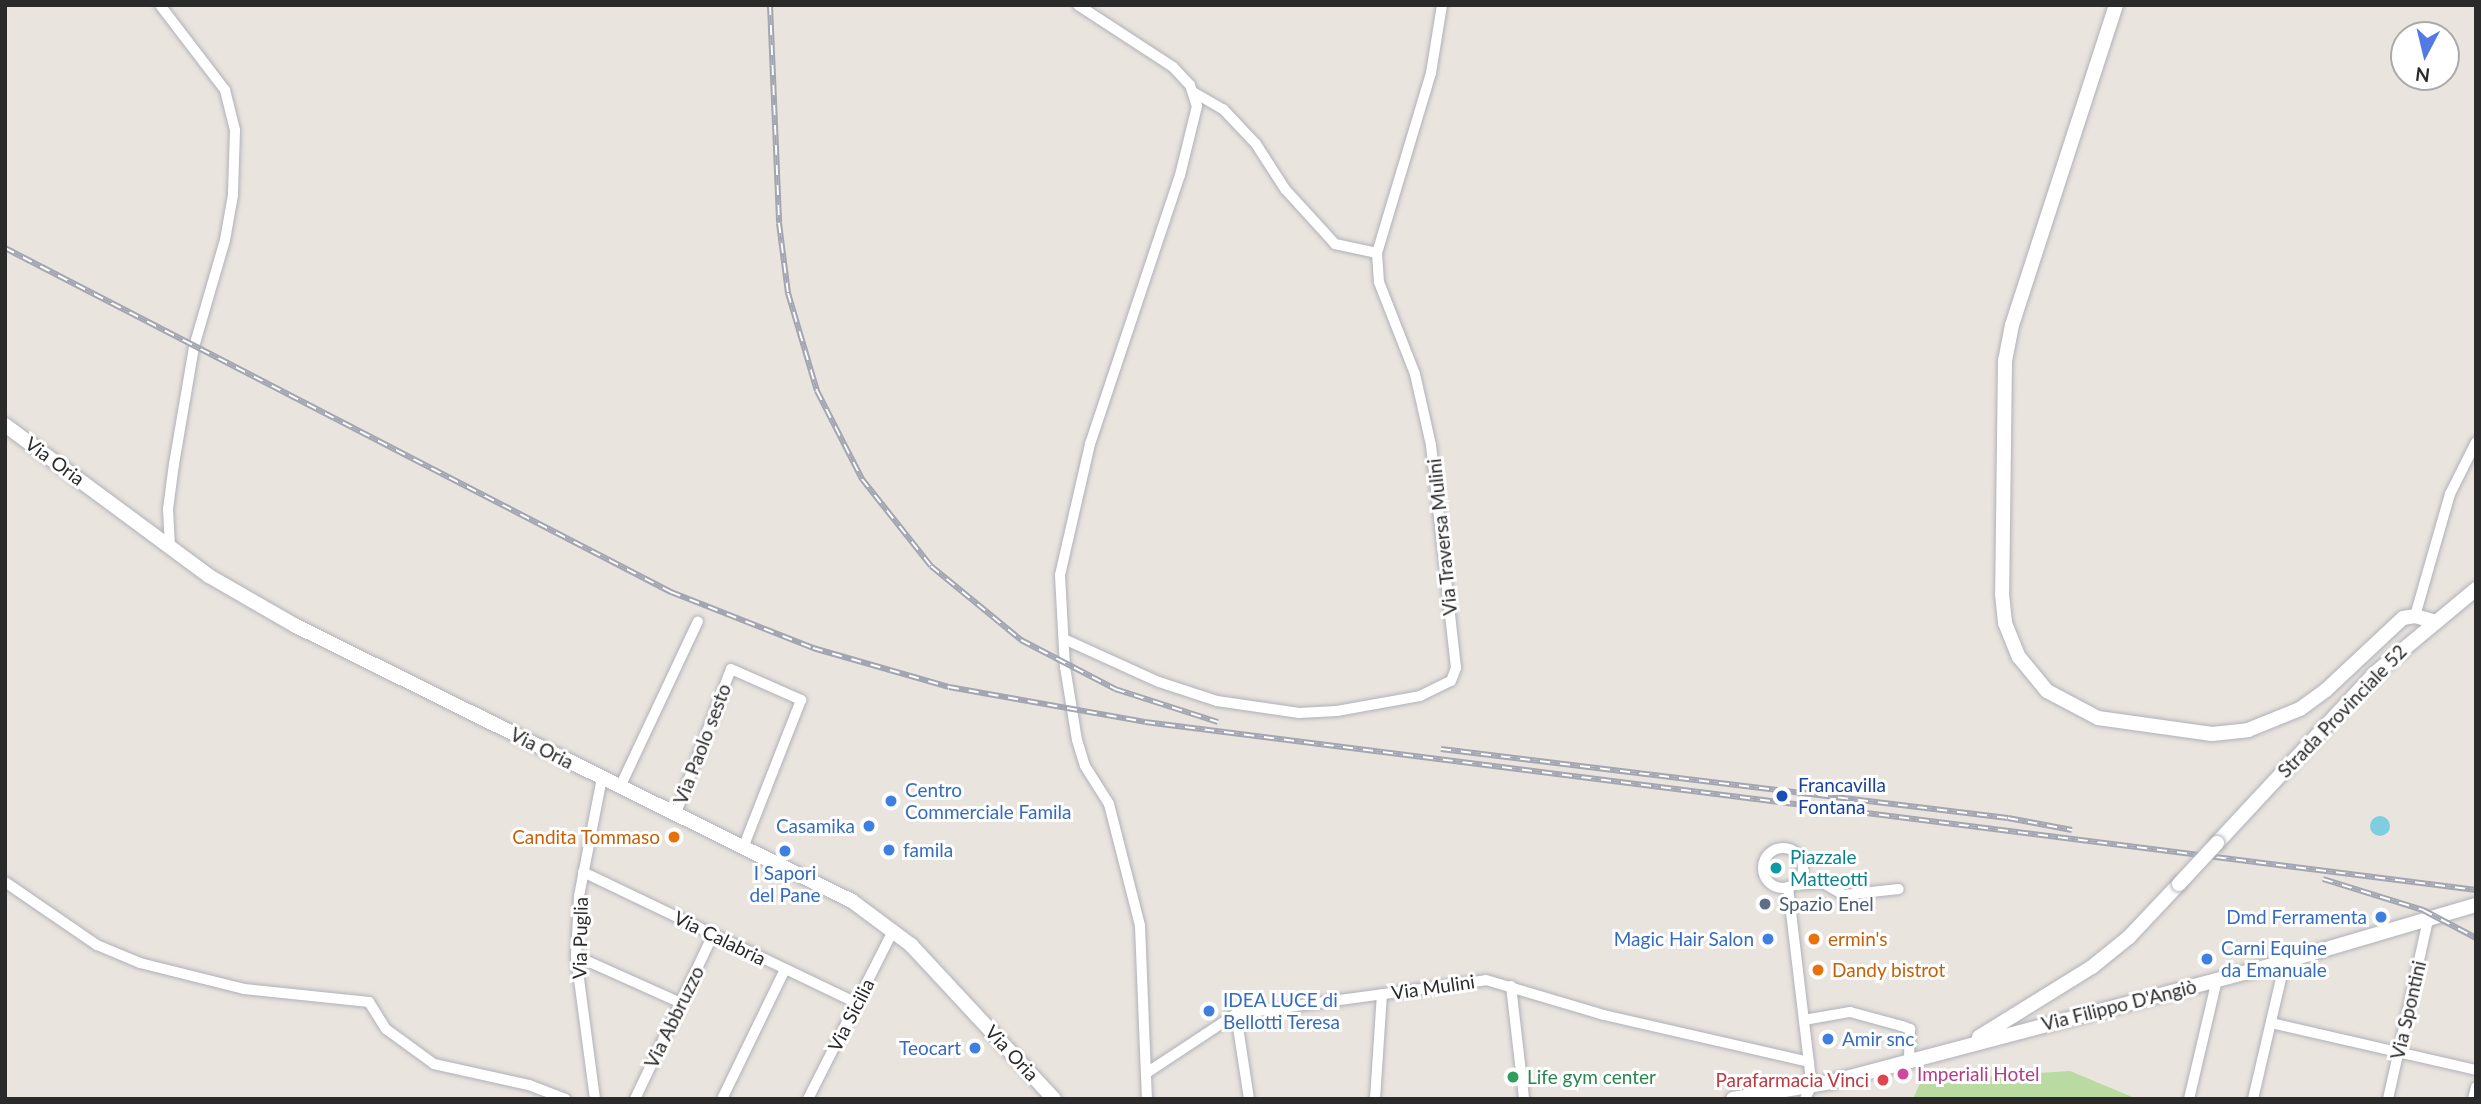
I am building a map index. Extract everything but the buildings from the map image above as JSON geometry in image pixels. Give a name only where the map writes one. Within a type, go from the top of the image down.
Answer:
[{"type":"main road","points":[[2116,5],[2012,325],[2005,360],[2002,594],[2005,623],[2019,657],[2047,691],[2098,718],[2212,734],[2248,730],[2300,709],[2326,690],[2403,618],[2415,616],[2436,622]]},
{"type":"main road","name":"Via Oria","points":[[5,425],[209,576],[296,626],[836,892],[893,931],[1054,1099]]},
{"type":"main road","name":"Strada Provinciale 52","points":[[1973,1042],[2092,967],[2129,937],[2374,674],[2476,589]]},
{"type":"main road","name":"Via Filippo D'Angiò","points":[[1733,1099],[1809,1095],[1909,1059],[2285,962],[2428,920],[2473,911]]},
{"type":"street","points":[[160,5],[225,90],[235,130],[233,195],[225,240],[194,347],[174,464],[168,509],[170,547]]},
{"type":"street","points":[[1077,5],[1173,67],[1193,92],[1223,109],[1256,144],[1285,189],[1335,244],[1377,253]]},
{"type":"street","name":"Via Traversa Mulini","points":[[1064,639],[1159,682],[1217,701],[1299,713],[1337,711],[1420,696],[1451,681],[1456,668],[1432,445],[1415,374],[1379,282],[1377,253],[1431,73],[1442,5]]},
{"type":"street","points":[[1147,1099],[1140,926],[1109,804],[1085,766],[1077,740],[1064,639],[1060,575],[1069,520],[1121,341],[1195,126],[1193,92]]},
{"type":"street","points":[[2415,616],[2450,494],[2476,442]]},
{"type":"street","points":[[620,787],[698,621]]},
{"type":"street","name":"Via Paolo sesto","points":[[676,813],[731,668],[801,700],[743,848]]},
{"type":"street","name":"Via Puglia","points":[[595,1099],[576,957],[583,872],[602,778]]},
{"type":"street","points":[[1809,1095],[1809,1062],[1791,886],[1802,874],[1799,855],[1788,848],[1774,849],[1765,858],[1764,877],[1774,886],[1791,886],[1824,883],[1844,895],[1899,889]]},
{"type":"street","name":"Via Calabria","points":[[583,872],[857,1003]]},
{"type":"street","points":[[5,882],[97,945],[140,962],[244,989],[369,1002],[386,1029],[434,1064],[529,1085],[565,1099]]},
{"type":"street","name":"Via Spontini","points":[[2388,1099],[2428,920]]},
{"type":"street","name":"Via Sicilia","points":[[808,1099],[893,931]]},
{"type":"street","name":"Via Abbruzzo","points":[[635,1099],[713,935]]},
{"type":"street","points":[[576,957],[681,1003]]},
{"type":"street","points":[[2253,1099],[2285,962]]},
{"type":"street","points":[[722,1099],[785,969]]},
{"type":"street","name":"Via Mulini","points":[[1148,1072],[1236,1014],[1486,980],[1604,1015],[1809,1062]]},
{"type":"street","points":[[2189,1099],[2217,980]]},
{"type":"street","points":[[1511,986],[1524,1099]]},
{"type":"street","points":[[1375,1099],[1382,994]]},
{"type":"street","points":[[1804,1020],[1850,1012],[1910,1029],[1909,1059]]},
{"type":"street","points":[[1236,1014],[1249,1099]]},
{"type":"street","points":[[2272,1023],[2476,1070]]},
{"type":"street","points":[[2473,1099],[2476,1087]]},
{"type":"green space","points":[[2070,1071],[2137,1099],[1913,1099],[1921,1081]]},
{"type":"water","points":[[2380,816],[2387,819],[2390,826],[2387,833],[2380,836],[2373,833],[2370,826],[2373,819]]},
{"type":"railway","points":[[770,5],[779,223],[788,293],[817,391],[862,479],[931,566],[1021,640],[1115,689],[1218,722]]},
{"type":"railway","points":[[5,248],[671,592],[813,648],[949,687],[1145,722],[2476,890]]},
{"type":"railway","points":[[1441,749],[2008,818],[2072,830]]},
{"type":"railway","points":[[2323,879],[2423,910],[2476,938]]},
{"type":"place","name":"Francavilla Fontana","points":[[1782,796]]},
{"type":"place","name":"Centro Commerciale Famila","points":[[891,801]]},
{"type":"place","name":"Casamika","points":[[869,826]]},
{"type":"place","name":"Candita Tommaso","points":[[674,837]]},
{"type":"place","name":"famila","points":[[889,850]]},
{"type":"place","name":"I Sapori del Pane","points":[[785,851]]},
{"type":"place","name":"Piazzale Matteotti","points":[[1776,868]]},
{"type":"place","name":"Spazio Enel","points":[[1765,904]]},
{"type":"place","name":"Dmd Ferramenta","points":[[2381,917]]},
{"type":"place","name":"Magic Hair Salon","points":[[1768,939]]},
{"type":"place","name":"ermin's","points":[[1814,939]]},
{"type":"place","name":"Carni Equine da Emanuale","points":[[2207,959]]},
{"type":"place","name":"Dandy bistrot","points":[[1818,970]]},
{"type":"place","name":"IDEA LUCE di Bellotti Teresa","points":[[1209,1011]]},
{"type":"place","name":"Amir snc","points":[[1828,1039]]},
{"type":"place","name":"Teocart","points":[[975,1048]]},
{"type":"place","name":"Imperiali Hotel","points":[[1903,1074]]},
{"type":"place","name":"Life gym center","points":[[1513,1077]]},
{"type":"place","name":"Parafarmacia Vinci","points":[[1883,1080]]}]
